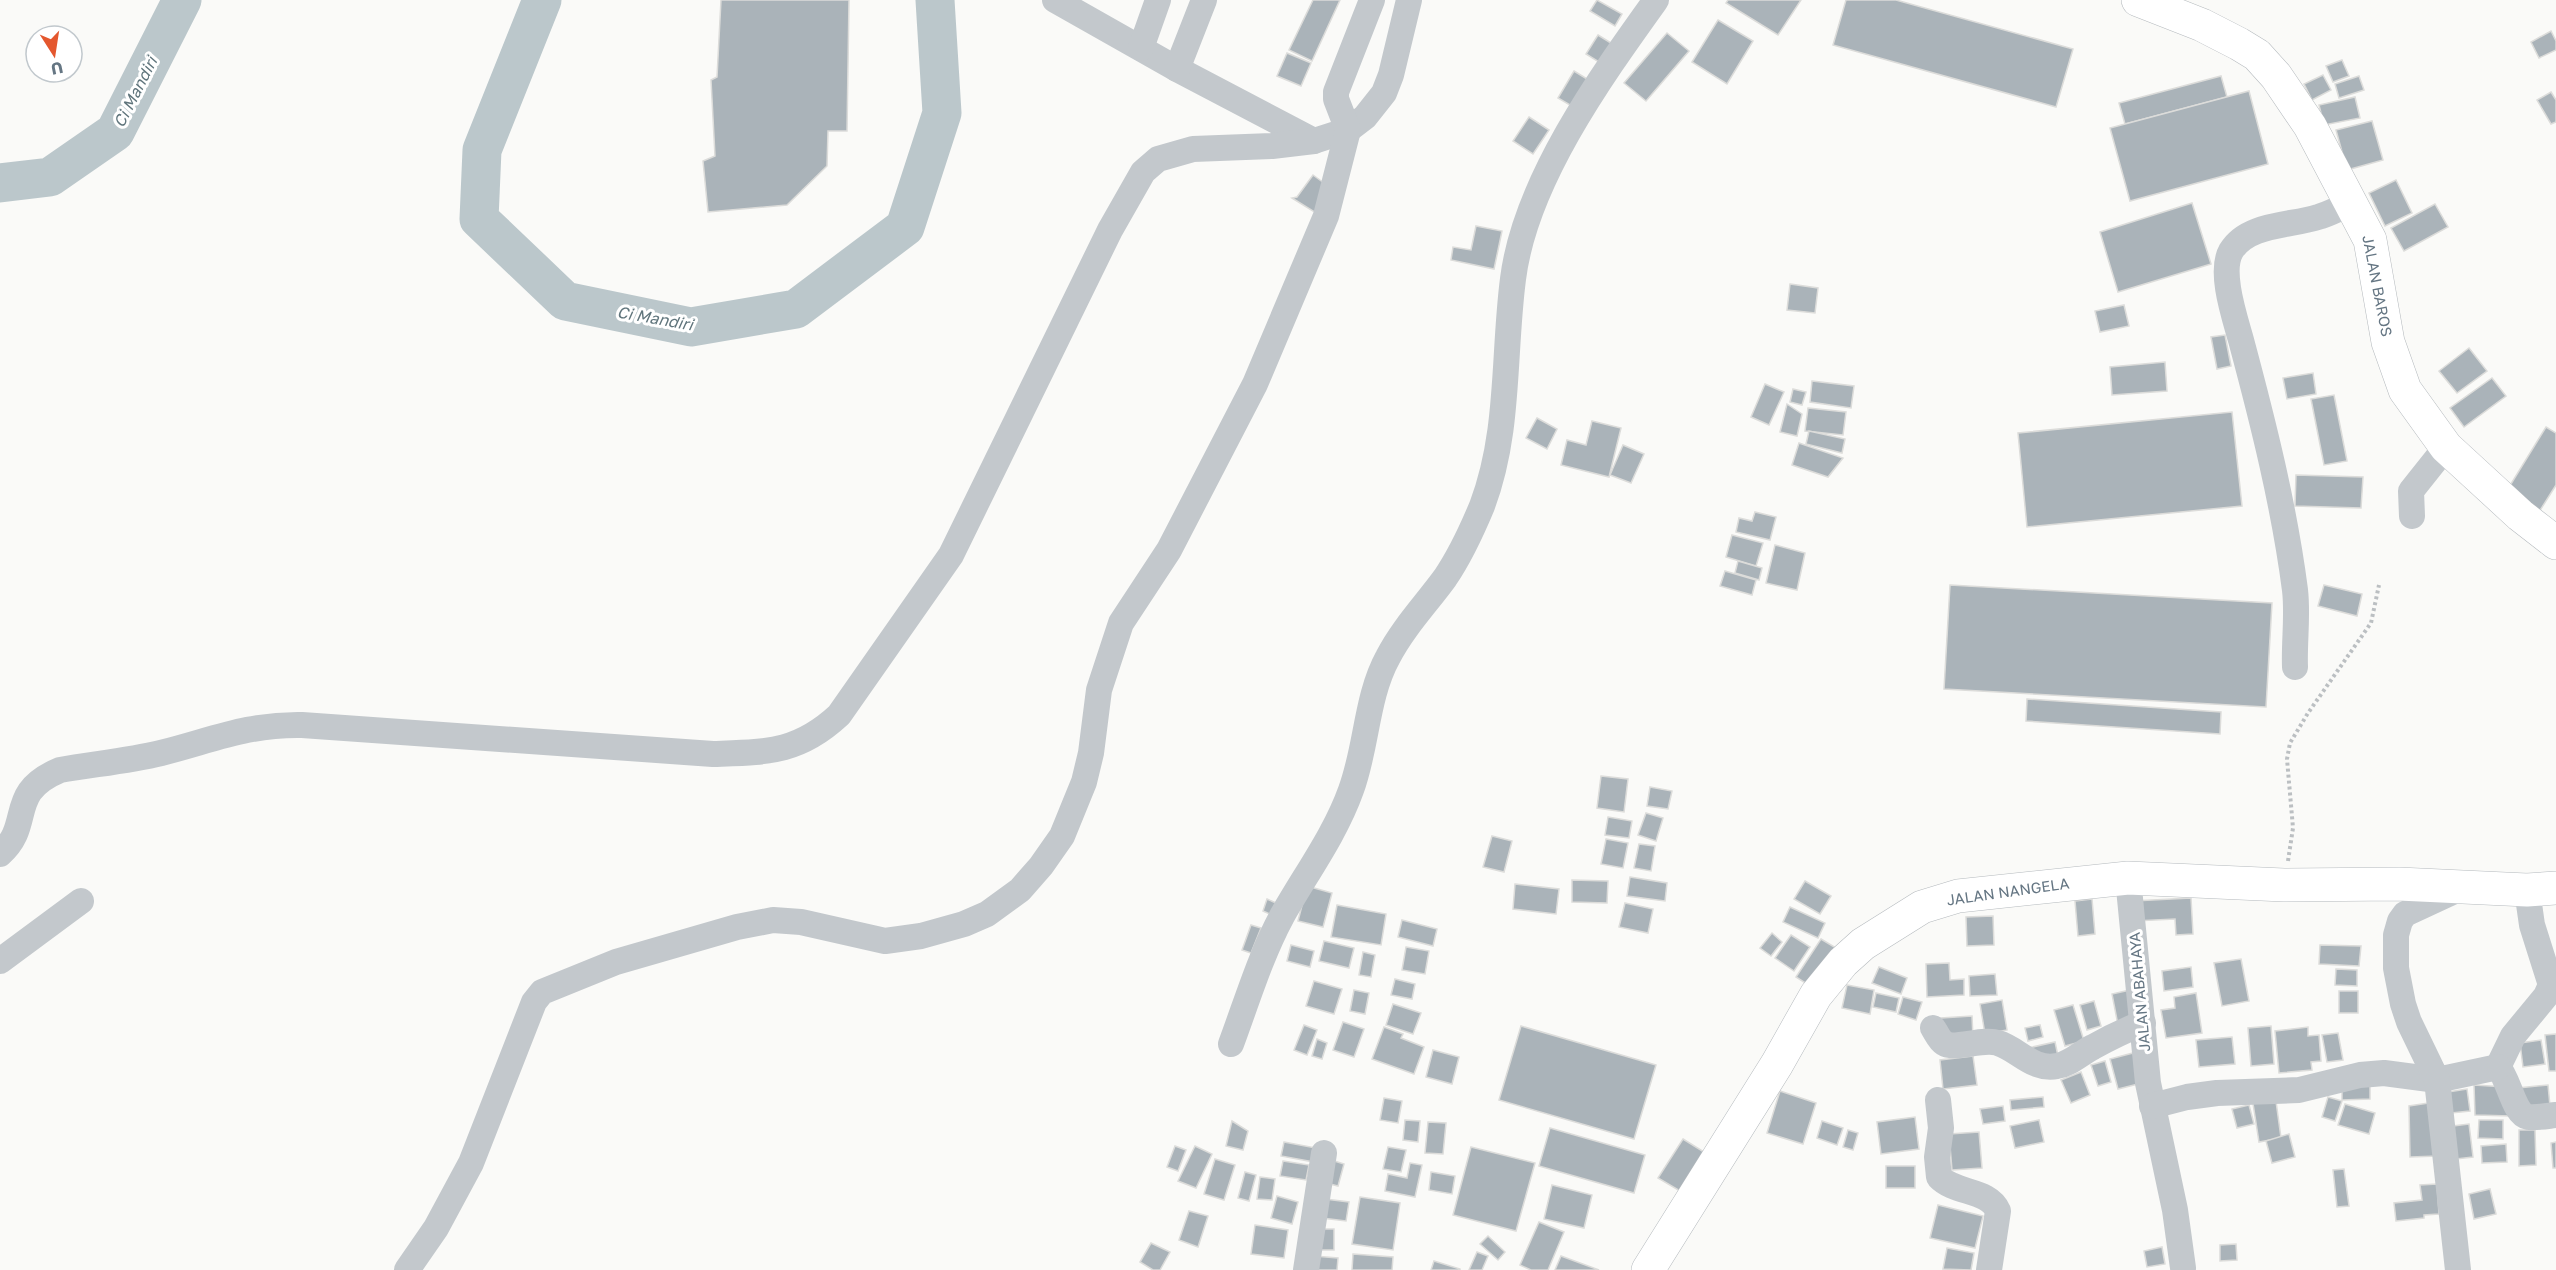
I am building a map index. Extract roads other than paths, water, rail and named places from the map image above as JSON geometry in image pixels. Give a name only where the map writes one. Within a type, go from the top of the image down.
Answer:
[{"type":"main road","name":"JALAN BAROS","points":[[2138,0],[2202,25],[2256,55],[2288,92],[2310,126],[2370,240],[2388,342],[2405,390],[2446,447],[2520,515],[2556,543]]},
{"type":"main road","name":"JALAN NANGELA","points":[[1648,1270],[1777,1065],[1816,995],[1843,962],[1863,944],[1922,907],[1958,896],[2128,878],[2284,885],[2467,886],[2541,889]]},
{"type":"street","points":[[1056,0],[1177,69],[1314,141]]},
{"type":"street","points":[[1141,48],[1158,0]]},
{"type":"street","points":[[1177,69],[1204,0]]},
{"type":"street","points":[[407,1270],[436,1228],[471,1163],[534,1002],[547,989],[616,962],[737,927],[773,920],[801,922],[885,941],[921,936],[964,924],[987,914],[1020,890],[1041,866],[1062,836],[1084,783],[1091,753],[1099,690],[1121,623],[1169,549],[1255,384],[1326,216],[1348,130],[1336,99],[1336,92],[1372,0]]},
{"type":"street","points":[[1232,1044],[1261,959],[1351,790],[1387,657],[1407,626],[1446,576],[1481,507],[1495,468],[1501,434],[1507,386],[1513,277],[1522,238],[1537,198],[1557,150],[1616,56],[1656,0]]},
{"type":"street","points":[[0,854],[15,835],[26,796],[45,776],[60,770],[161,753],[259,726],[302,725],[713,754],[770,751],[805,741],[839,715],[951,555],[1110,230],[1143,172],[1158,159],[1193,149],[1272,146],[1314,141],[1348,130],[1365,117],[1384,93],[1391,75],[1406,1]]},
{"type":"street","points":[[2295,667],[2297,617],[2295,591],[2281,506],[2234,314],[2227,279],[2227,260],[2237,243],[2250,235],[2265,229],[2319,217],[2352,203]]},
{"type":"street","points":[[2412,516],[2411,491],[2446,447]]},
{"type":"street","name":"JALAN ABAHAYA","points":[[2128,878],[2148,1083],[2175,1210],[2183,1268]]},
{"type":"street","points":[[2458,1270],[2437,1080],[2403,1004],[2396,968],[2396,935],[2400,921],[2405,915],[2467,886]]},
{"type":"street","points":[[2498,1066],[2512,1036],[2546,996],[2551,985],[2532,925],[2541,889]]},
{"type":"street","points":[[0,962],[81,901]]},
{"type":"street","points":[[1933,1028],[1944,1043],[1950,1045],[1978,1041],[1996,1042],[2009,1047],[2028,1060],[2050,1067],[2067,1063],[2124,1030],[2143,1023]]},
{"type":"street","points":[[2152,1106],[2187,1097],[2217,1093],[2299,1090],[2360,1075],[2384,1073],[2437,1080],[2498,1066]]},
{"type":"street","points":[[2498,1066],[2505,1075],[2520,1115],[2528,1117],[2556,1115]]},
{"type":"street","points":[[1938,1100],[1941,1128],[1937,1157],[1939,1177],[1950,1185],[1992,1201],[1998,1211],[1989,1270]]},
{"type":"street","points":[[1306,1270],[1324,1153]]},
{"type":"waterway","name":"Ci Mandiri","points":[[0,183],[50,177],[115,132],[182,0]]},
{"type":"waterway","name":"Ci Mandiri","points":[[542,0],[482,150],[479,219],[565,301],[691,327],[796,309],[905,227],[942,113],[935,0]]}]
